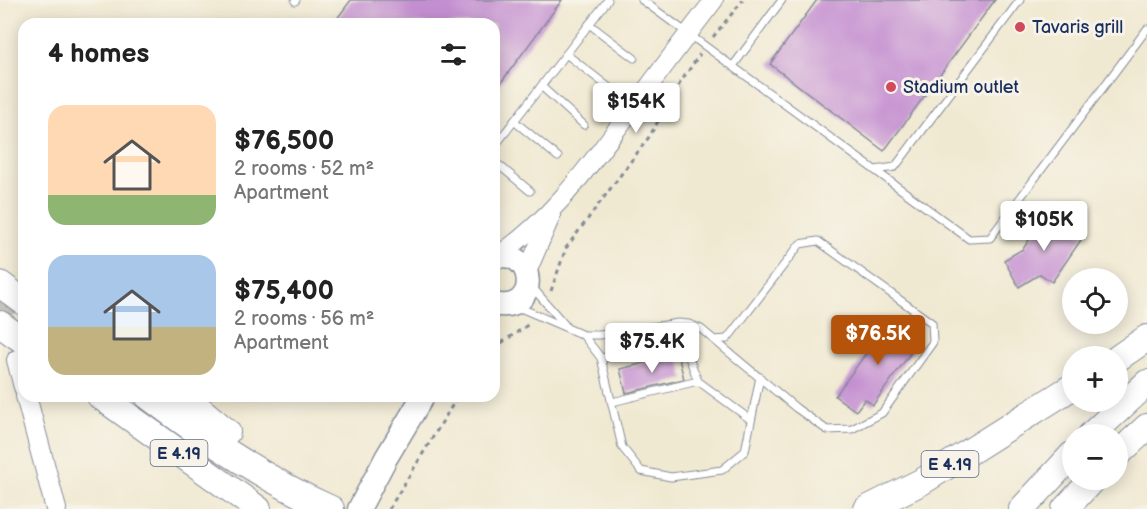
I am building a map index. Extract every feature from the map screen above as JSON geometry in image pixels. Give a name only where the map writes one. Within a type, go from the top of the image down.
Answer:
[{"type":"highway","points":[[0,284],[18,298]]},
{"type":"highway","points":[[0,324],[18,347]]},
{"type":"highway","points":[[1128,351],[1147,338]]},
{"type":"highway","points":[[1103,424],[1147,383]]},
{"type":"highway","name":"E 4.19","points":[[867,509],[923,481],[1062,393]]},
{"type":"highway","name":"E 4.19","points":[[108,402],[258,509]]},
{"type":"highway","name":"E 4.19","points":[[157,402],[250,465],[310,493],[331,509]]},
{"type":"highway","points":[[191,402],[245,447],[310,493],[351,509]]},
{"type":"highway","points":[[1128,445],[1147,427]]},
{"type":"highway","points":[[1022,509],[1062,466]]},
{"type":"highway","points":[[1065,509],[1083,490]]},
{"type":"main road","points":[[500,258],[513,258],[522,265],[528,276],[528,289],[523,297],[501,309]]},
{"type":"main road","points":[[28,402],[56,509]]},
{"type":"main road","points":[[359,509],[419,402]]},
{"type":"main road","points":[[375,509],[437,402]]},
{"type":"street","points":[[500,254],[553,210],[594,160],[714,0]]},
{"type":"street","points":[[528,276],[553,210]]},
{"type":"lane","points":[[500,139],[608,0]]},
{"type":"lane","points":[[642,0],[969,239],[990,238],[1147,29]]},
{"type":"lane","points":[[733,66],[782,0]]},
{"type":"lane","points":[[875,170],[896,166],[1020,0]]},
{"type":"lane","points":[[589,24],[634,58]]},
{"type":"lane","points":[[566,54],[611,89]]},
{"type":"lane","points":[[541,86],[584,125]]},
{"type":"lane","points":[[514,121],[558,156]]},
{"type":"lane","points":[[500,166],[530,191]]},
{"type":"lane","points":[[501,309],[536,315],[583,335],[600,335],[678,323],[689,324],[701,329],[714,340],[760,377],[796,408],[827,429],[852,429],[882,413],[933,342],[932,323],[818,242],[800,244],[727,339],[714,340]]},
{"type":"lane","points":[[528,276],[544,302],[566,327]]},
{"type":"lane","points":[[583,335],[601,358],[622,447],[641,471],[671,477],[722,471],[745,451],[760,377]]},
{"type":"lane","points":[[601,358],[669,350],[688,355],[698,381],[751,420]]},
{"type":"lane","points":[[612,402],[698,381]]},
{"type":"path","points":[[544,302],[553,288],[566,248],[649,137],[680,83],[706,46],[743,0]]},
{"type":"path","points":[[500,344],[528,325],[536,315]]},
{"type":"path","points":[[389,509],[454,402]]},
{"type":"building","points":[[351,0],[562,0],[500,84],[500,18],[338,18]]},
{"type":"building","points":[[817,0],[995,0],[884,151],[770,64]]},
{"type":"building","points":[[1047,213],[1083,237],[1052,282],[1040,274],[1019,287],[1004,260],[1023,249]]},
{"type":"building","points":[[891,319],[920,340],[873,405],[865,399],[856,411],[835,396]]},
{"type":"building","points":[[678,355],[684,379],[626,393],[620,369]]},
{"type":"tunnel","points":[[0,297],[11,337]]},
{"type":"place","name":"Tavaris grill","points":[[1020,27]]},
{"type":"place","name":"Stadium outlet","points":[[891,87]]}]
